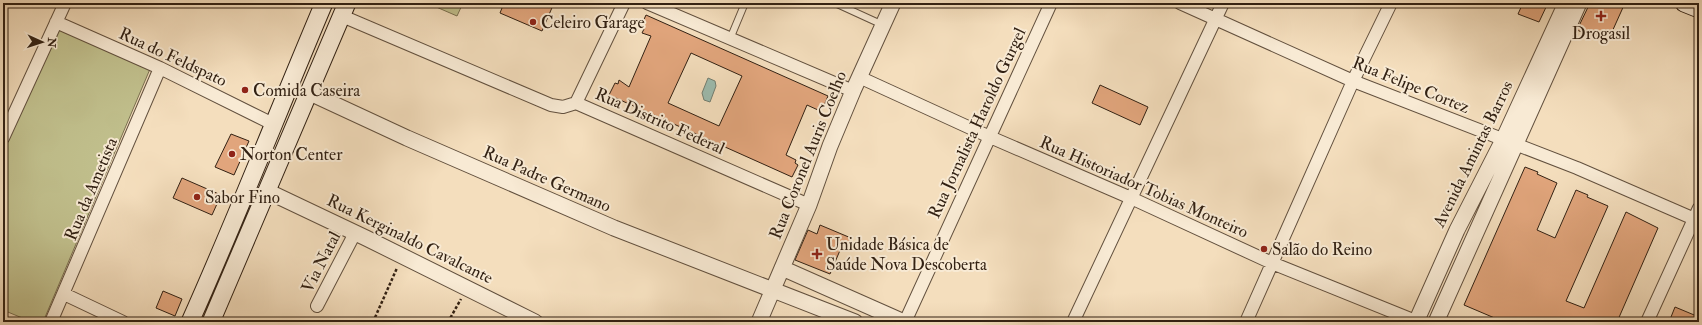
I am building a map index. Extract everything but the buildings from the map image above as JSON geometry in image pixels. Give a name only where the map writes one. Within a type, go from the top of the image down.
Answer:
[{"type":"main road","points":[[190,322],[223,249],[273,124],[302,58],[323,3]]},
{"type":"main road","points":[[1684,3],[1699,9]]},
{"type":"main road","points":[[211,322],[345,10]]},
{"type":"main road","points":[[302,58],[312,54],[317,56],[320,58],[320,67]]},
{"type":"main road","points":[[223,249],[222,258],[225,261],[232,262],[238,258]]},
{"type":"street","points":[[3,138],[65,3]]},
{"type":"street","points":[[576,103],[624,3]]},
{"type":"street","points":[[647,3],[853,91]]},
{"type":"street","name":"Rua Coronel Auris Coelho","points":[[759,322],[774,290],[809,205],[830,146],[853,91],[893,3]]},
{"type":"street","name":"Rua Jornalista Haroldo Gurgel","points":[[904,322],[1051,3]]},
{"type":"street","name":"Rua Felipe Cortez","points":[[1180,3],[1354,81],[1697,216]]},
{"type":"street","points":[[1073,322],[1223,3]]},
{"type":"street","points":[[1246,322],[1390,3]]},
{"type":"street","name":"Avenida Amintas Barros","points":[[1436,322],[1566,3]]},
{"type":"street","name":"Avenida Amintas Barros","points":[[1416,322],[1457,230],[1510,142],[1579,3]]},
{"type":"street","name":"Rua Distrito Federal","points":[[345,10],[551,105],[563,107],[576,103],[809,205]]},
{"type":"street","name":"Rua do Feldspato","points":[[56,22],[160,68],[273,124]]},
{"type":"street","name":"Rua da Ametista","points":[[51,322],[160,68]]},
{"type":"street","name":"Rua Historiador Tobias Monteiro","points":[[859,77],[990,137],[1131,198],[1272,263],[1416,322]]},
{"type":"street","name":"Rua Padre Germano","points":[[310,93],[407,138],[614,228],[855,322]]},
{"type":"street","name":"Rua Kerginaldo Cavalcante","points":[[267,191],[535,322]]},
{"type":"street","points":[[1647,322],[1697,216]]},
{"type":"street","name":"Via Natal","points":[[317,306],[355,233]]},
{"type":"street","points":[[782,268],[904,322]]},
{"type":"street","points":[[64,294],[123,322]]},
{"type":"lane","points":[[730,39],[745,3]]},
{"type":"lane","points":[[835,3],[883,25]]},
{"type":"path","points":[[373,322],[402,256]]},
{"type":"path","points":[[448,322],[467,289]]},
{"type":"shaded area","points":[[427,3],[463,3],[457,16]]},
{"type":"shaded area","points":[[58,26],[150,69],[43,322],[32,322],[3,310],[3,150]]},
{"type":"shaded area","points":[[708,78],[715,81],[716,86],[710,102],[704,100],[702,93]]},
{"type":"place","name":"Drogasil","points":[[1601,16]]},
{"type":"place","name":"Celeiro Garage","points":[[533,22]]},
{"type":"place","name":"Comida Caseira","points":[[245,90]]},
{"type":"place","name":"Norton Center","points":[[232,154]]},
{"type":"place","name":"Sabor Fino","points":[[197,197]]},
{"type":"place","name":"Salão do Reino","points":[[1264,249]]},
{"type":"place","name":"Unidade Básica de Saúde Nova Descoberta","points":[[817,254]]}]
